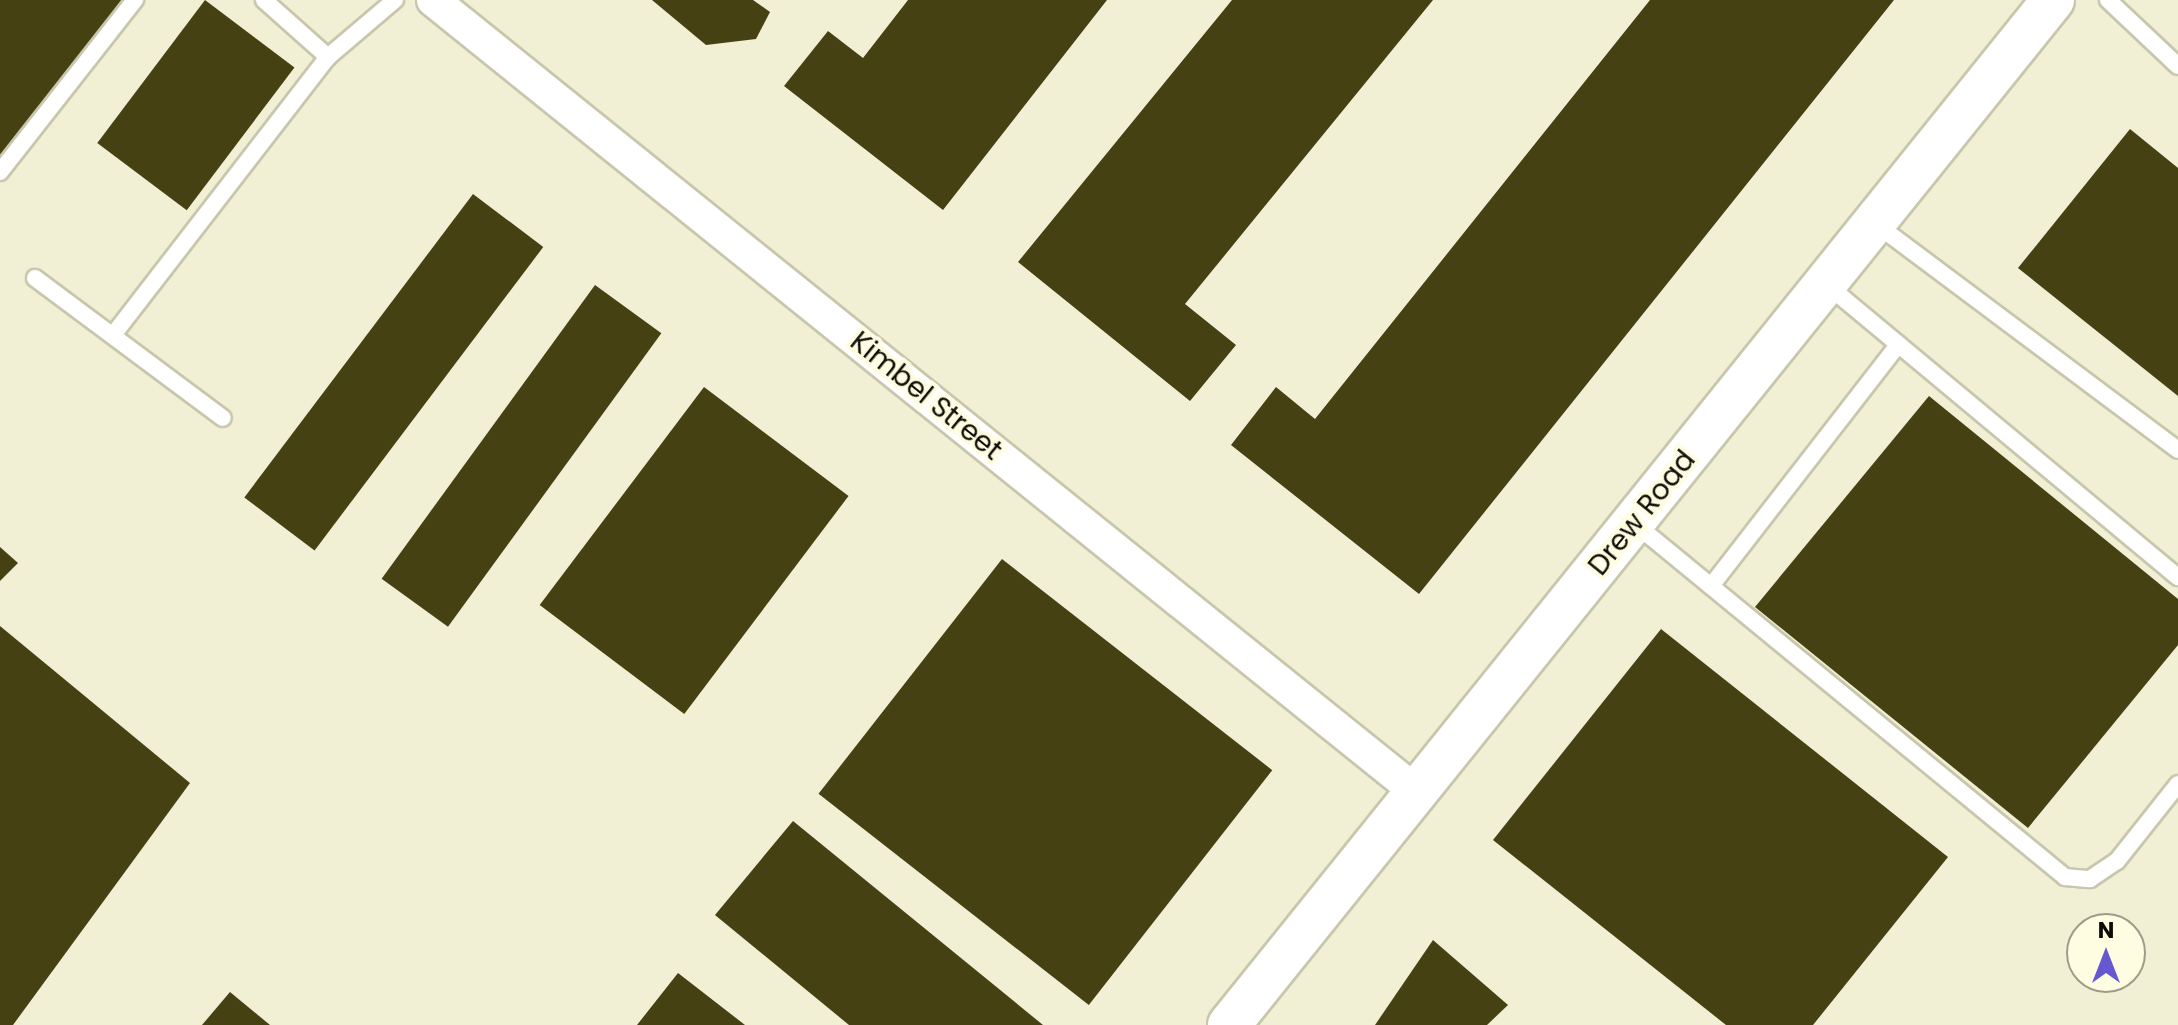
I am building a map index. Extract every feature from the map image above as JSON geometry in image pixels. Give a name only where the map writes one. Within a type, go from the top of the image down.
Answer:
[{"type":"street","name":"Kimbel Street","points":[[433,0],[1418,793]]},
{"type":"street","name":"Drew Road","points":[[1229,1025],[2053,0]]},
{"type":"lane","points":[[0,172],[135,0]]},
{"type":"lane","points":[[264,0],[328,57]]},
{"type":"lane","points":[[113,335],[328,57],[395,0]]},
{"type":"lane","points":[[2108,0],[2178,66]]},
{"type":"lane","points":[[1875,223],[2178,450]]},
{"type":"lane","points":[[35,278],[223,418]]},
{"type":"lane","points":[[1826,283],[2178,577]]},
{"type":"lane","points":[[1711,586],[1899,344]]},
{"type":"lane","points":[[1634,523],[2065,877],[2090,879],[2117,861],[2178,784]]},
{"type":"building","points":[[0,0],[123,0],[0,161]]},
{"type":"building","points":[[205,0],[294,67],[187,210],[97,143]]},
{"type":"building","points":[[652,0],[753,0],[770,12],[756,39],[706,45]]},
{"type":"building","points":[[908,0],[1107,0],[943,210],[784,86],[828,31],[863,58]]},
{"type":"building","points":[[1232,0],[1433,0],[1185,304],[1236,345],[1190,401],[1018,262]]},
{"type":"building","points":[[1650,0],[1894,0],[1419,594],[1231,445],[1276,387],[1315,419]]},
{"type":"building","points":[[2130,129],[2178,168],[2178,396],[2018,268]]},
{"type":"building","points":[[473,194],[543,247],[315,550],[244,497]]},
{"type":"building","points":[[595,285],[661,333],[448,627],[382,579]]},
{"type":"building","points":[[704,387],[849,496],[684,714],[540,605]]},
{"type":"building","points":[[1929,396],[2178,599],[2178,645],[2028,828],[1755,607]]},
{"type":"building","points":[[0,547],[18,563],[0,581]]},
{"type":"building","points":[[1002,559],[1272,770],[1089,1005],[819,794]]},
{"type":"building","points":[[0,626],[190,783],[13,1025],[0,1025]]},
{"type":"building","points":[[1661,629],[1948,857],[1813,1025],[1726,1025],[1493,840]]},
{"type":"building","points":[[793,821],[1043,1025],[849,1025],[715,915]]},
{"type":"building","points":[[1433,940],[1508,1005],[1487,1025],[1375,1025]]},
{"type":"building","points":[[678,973],[745,1025],[637,1025]]},
{"type":"building","points":[[230,992],[270,1025],[202,1025]]}]
